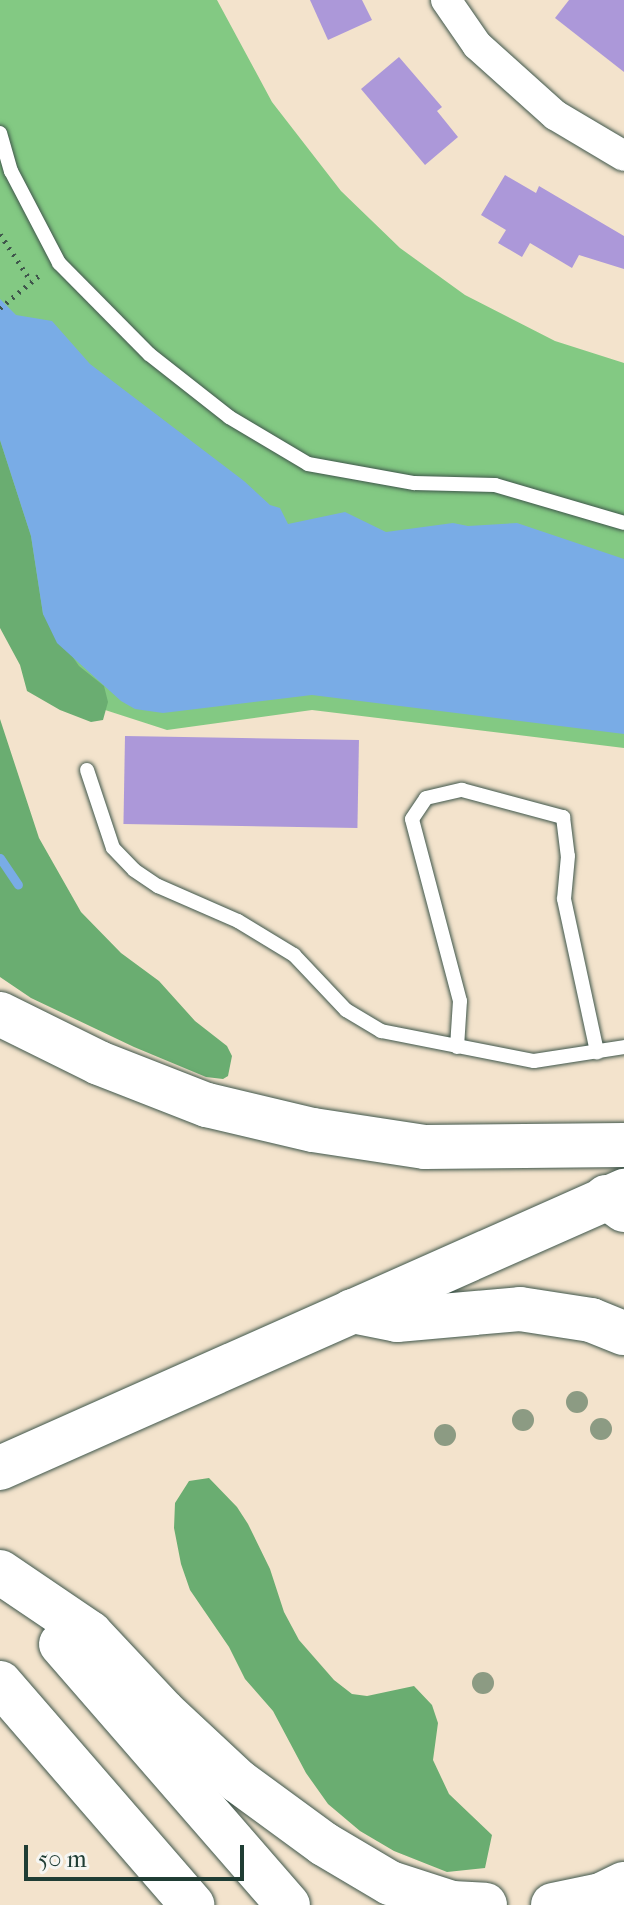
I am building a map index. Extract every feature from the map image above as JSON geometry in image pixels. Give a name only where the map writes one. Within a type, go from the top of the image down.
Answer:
[{"type":"main road","points":[[0,1014],[99,1063],[207,1105],[313,1130],[425,1147],[624,1145]]},
{"type":"main road","points":[[0,1468],[352,1311],[618,1199]]},
{"type":"main road","points":[[352,1311],[397,1320],[520,1309],[591,1320],[624,1333]]},
{"type":"main road","points":[[0,1573],[288,1905]]},
{"type":"main road","points":[[0,1573],[90,1633],[163,1711],[238,1781],[324,1844],[390,1883],[452,1903],[485,1905]]},
{"type":"main road","points":[[0,1683],[192,1905]]},
{"type":"main road","points":[[553,1905],[601,1895],[624,1884]]},
{"type":"street","points":[[446,0],[477,45],[555,115],[624,156]]},
{"type":"lane","points":[[0,133],[11,171],[59,263],[149,354],[229,417],[308,464],[414,483],[495,485],[624,523]]},
{"type":"lane","points":[[87,770],[113,848],[134,870],[158,886],[238,921],[294,955],[346,1010],[381,1031],[534,1061],[624,1047]]},
{"type":"lane","points":[[457,1047],[460,1001],[412,819],[426,798],[462,790],[563,817],[568,856],[564,899],[597,1052]]},
{"type":"path","points":[[0,234],[31,281]]},
{"type":"path","points":[[0,308],[31,281],[59,263]]},
{"type":"green space","points":[[0,0],[217,0],[272,102],[341,191],[400,248],[465,295],[555,341],[624,363],[624,748],[312,710],[167,730],[68,698],[0,601]]},
{"type":"green space","points":[[0,440],[31,536],[43,614],[79,666],[104,686],[108,702],[103,720],[91,722],[60,710],[27,691],[20,665],[0,628]]},
{"type":"green space","points":[[0,719],[39,838],[81,912],[121,953],[159,981],[195,1021],[227,1046],[232,1056],[228,1076],[223,1079],[206,1077],[134,1047],[31,998],[0,977]]},
{"type":"green space","points":[[209,1478],[237,1507],[248,1524],[270,1569],[284,1612],[299,1640],[334,1680],[352,1694],[367,1696],[414,1686],[432,1705],[438,1723],[433,1760],[449,1794],[492,1835],[485,1868],[447,1872],[394,1851],[360,1831],[328,1804],[306,1773],[273,1711],[245,1679],[229,1647],[190,1590],[181,1564],[174,1528],[175,1503],[189,1481]]},
{"type":"water","points":[[0,299],[16,315],[52,321],[90,364],[244,481],[270,505],[280,508],[288,524],[345,512],[386,532],[453,523],[468,526],[517,523],[624,559],[624,734],[312,695],[163,713],[135,709],[121,701],[57,643],[43,614],[31,536],[0,440]]},
{"type":"building","points":[[310,0],[362,0],[372,20],[328,40]]},
{"type":"building","points":[[569,0],[624,0],[624,72],[555,18]]},
{"type":"building","points":[[399,57],[442,107],[437,111],[458,137],[425,165],[361,89]]},
{"type":"building","points":[[505,175],[536,193],[539,186],[624,236],[624,269],[579,255],[572,268],[530,243],[522,257],[498,243],[506,230],[481,215]]},
{"type":"building","points":[[125,736],[359,740],[357,828],[123,824]]},
{"type":"waterway","points":[[0,858],[18,885]]}]
